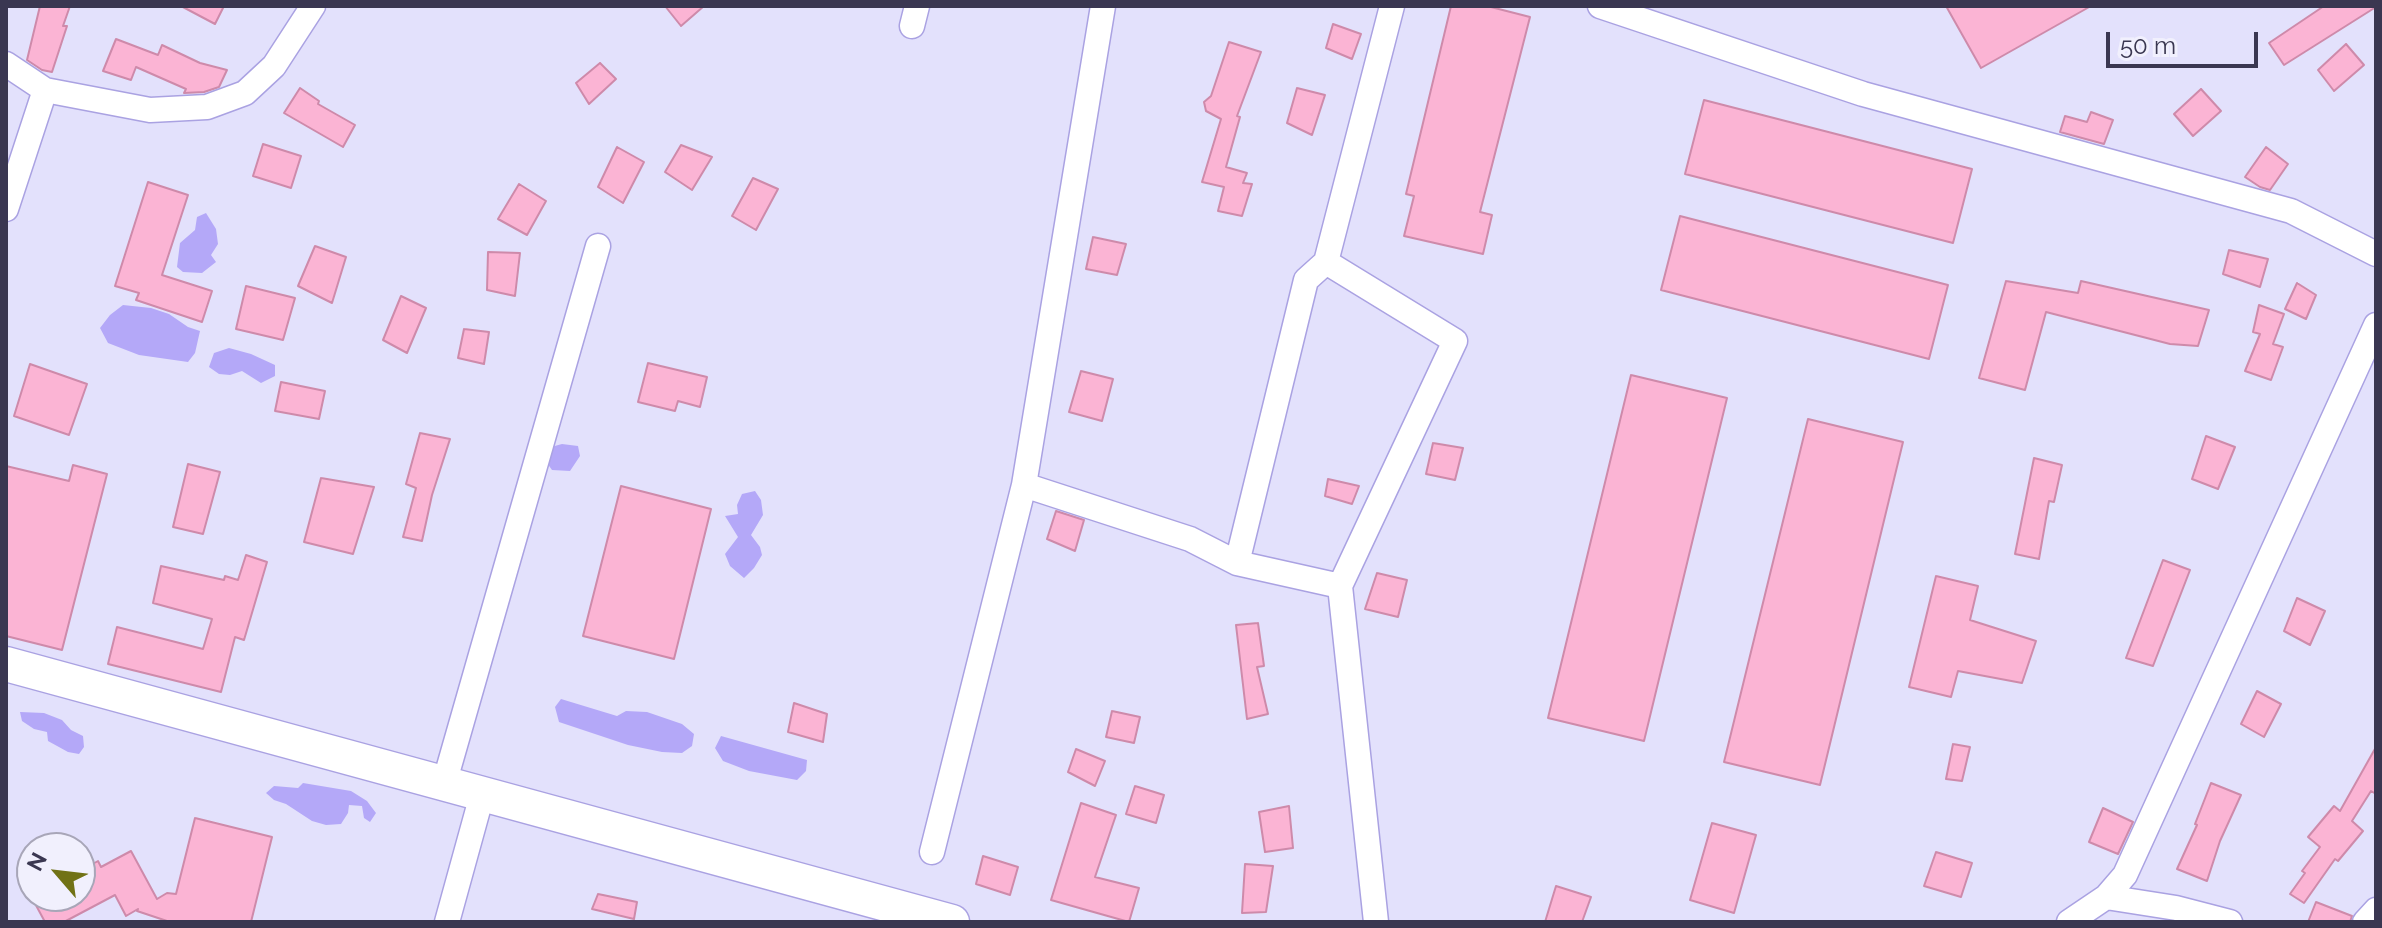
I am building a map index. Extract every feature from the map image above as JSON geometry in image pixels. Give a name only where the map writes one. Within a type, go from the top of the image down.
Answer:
[{"type":"street","points":[[6,64],[45,90],[150,110],[207,107],[245,93],[274,66],[313,6]]},
{"type":"street","points":[[932,852],[1024,485],[1103,6]]},
{"type":"street","points":[[1237,563],[1306,280],[1326,262],[1392,6]]},
{"type":"street","points":[[1600,6],[1863,94],[2291,211],[2376,254]]},
{"type":"street","points":[[6,209],[45,90]]},
{"type":"street","points":[[444,784],[598,246]]},
{"type":"street","points":[[1326,262],[1455,341],[1340,586],[1376,922]]},
{"type":"street","points":[[2069,922],[2106,897],[2125,875],[2376,325]]},
{"type":"street","points":[[1024,485],[1190,539],[1237,563],[1340,586]]},
{"type":"street","points":[[6,664],[952,922]]},
{"type":"street","points":[[447,922],[482,795]]},
{"type":"street","points":[[2106,897],[2176,908],[2230,922]]},
{"type":"street","points":[[2365,922],[2376,910]]},
{"type":"shaded area","points":[[206,213],[216,229],[218,244],[211,255],[216,262],[202,273],[183,272],[177,267],[180,243],[195,230],[197,217]]},
{"type":"shaded area","points":[[123,305],[151,308],[169,314],[200,331],[195,353],[188,362],[139,355],[108,343],[100,328]]},
{"type":"shaded area","points":[[229,348],[275,365],[275,376],[261,383],[242,371],[230,375],[219,374],[209,367],[214,353]]},
{"type":"shaded area","points":[[562,444],[578,446],[580,456],[570,471],[552,470],[547,463],[551,447]]},
{"type":"shaded area","points":[[755,491],[761,500],[763,515],[751,535],[762,555],[744,578],[730,566],[725,554],[738,537],[725,516],[738,514],[737,505],[742,494]]},
{"type":"shaded area","points":[[561,699],[617,716],[626,711],[647,712],[682,724],[694,734],[692,746],[682,753],[662,752],[628,745],[559,722],[555,707]]},
{"type":"shaded area","points":[[20,712],[44,713],[62,720],[71,730],[83,736],[84,747],[79,754],[68,752],[48,741],[47,732],[34,729],[22,721]]},
{"type":"shaded area","points":[[721,736],[807,760],[806,771],[797,780],[749,771],[723,761],[715,748]]},
{"type":"shaded area","points":[[303,783],[351,791],[367,801],[376,813],[370,822],[364,818],[362,806],[349,805],[341,824],[326,825],[312,821],[266,793],[274,786],[298,788]]},
{"type":"building","points":[[40,6],[70,6],[52,72],[42,70],[27,60]]},
{"type":"building","points":[[181,6],[224,6],[215,24]]},
{"type":"building","points":[[665,6],[704,6],[681,26]]},
{"type":"building","points":[[1451,6],[1487,6],[1530,17],[1480,212],[1492,215],[1483,254],[1404,236],[1414,196],[1406,194]]},
{"type":"building","points":[[1946,6],[2091,6],[1981,68]]},
{"type":"building","points":[[2324,6],[2376,7],[2284,65],[2269,43]]},
{"type":"building","points":[[1333,24],[1361,34],[1352,59],[1326,48]]},
{"type":"building","points":[[116,39],[158,55],[162,45],[200,63],[227,70],[219,87],[204,92],[184,93],[186,89],[136,67],[131,80],[103,71]]},
{"type":"building","points":[[1229,42],[1261,52],[1237,116],[1240,117],[1226,167],[1247,173],[1243,183],[1252,184],[1242,216],[1218,211],[1224,187],[1202,182],[1221,119],[1206,111],[1204,102],[1211,96]]},
{"type":"building","points":[[2346,44],[2364,65],[2334,91],[2318,70]]},
{"type":"building","points":[[600,63],[616,79],[589,104],[576,83]]},
{"type":"building","points":[[300,88],[319,101],[318,104],[355,125],[343,147],[284,113]]},
{"type":"building","points":[[1297,88],[1325,95],[1312,135],[1287,123]]},
{"type":"building","points":[[2201,89],[2221,111],[2193,136],[2174,114]]},
{"type":"building","points":[[1704,100],[1972,169],[1953,243],[1685,174]]},
{"type":"building","points":[[2091,112],[2113,120],[2104,144],[2060,132],[2065,116],[2087,122]]},
{"type":"building","points":[[263,144],[301,156],[291,188],[253,176]]},
{"type":"building","points":[[681,145],[712,157],[692,190],[665,172]]},
{"type":"building","points":[[617,147],[644,162],[623,203],[598,187]]},
{"type":"building","points":[[2266,147],[2288,164],[2270,190],[2245,177]]},
{"type":"building","points":[[753,178],[778,189],[756,230],[732,216]]},
{"type":"building","points":[[148,182],[188,195],[162,275],[212,291],[202,322],[136,300],[139,293],[115,286]]},
{"type":"building","points":[[519,184],[546,201],[527,235],[498,219]]},
{"type":"building","points":[[1680,216],[1948,285],[1929,359],[1661,290]]},
{"type":"building","points":[[1093,237],[1126,244],[1117,275],[1086,269]]},
{"type":"building","points":[[315,246],[346,257],[332,303],[298,286]]},
{"type":"building","points":[[2229,250],[2268,259],[2260,287],[2223,274]]},
{"type":"building","points":[[488,252],[520,253],[515,296],[487,290]]},
{"type":"building","points":[[2006,281],[2078,293],[2081,281],[2209,310],[2198,346],[2170,344],[2046,312],[2025,390],[1979,378]]},
{"type":"building","points":[[2297,283],[2316,295],[2306,319],[2285,309]]},
{"type":"building","points":[[246,286],[295,298],[283,340],[236,329]]},
{"type":"building","points":[[401,296],[426,308],[407,353],[383,340]]},
{"type":"building","points":[[2259,305],[2284,314],[2273,344],[2283,347],[2271,380],[2245,371],[2260,334],[2253,332]]},
{"type":"building","points":[[464,329],[489,332],[484,364],[458,358]]},
{"type":"building","points":[[648,363],[707,377],[700,407],[678,401],[675,411],[638,402]]},
{"type":"building","points":[[30,364],[87,384],[69,435],[14,416]]},
{"type":"building","points":[[1081,371],[1113,379],[1102,421],[1069,412]]},
{"type":"building","points":[[1631,375],[1727,398],[1644,741],[1548,718]]},
{"type":"building","points":[[281,382],[325,391],[319,419],[275,411]]},
{"type":"building","points":[[1808,419],[1903,442],[1820,785],[1724,762]]},
{"type":"building","points":[[420,433],[450,439],[432,495],[422,541],[403,537],[416,488],[406,484]]},
{"type":"building","points":[[2206,436],[2235,447],[2218,489],[2192,479]]},
{"type":"building","points":[[1433,443],[1463,448],[1455,480],[1426,474]]},
{"type":"building","points":[[2034,458],[2062,465],[2054,502],[2049,501],[2039,559],[2015,554]]},
{"type":"building","points":[[188,464],[220,472],[203,534],[173,527]]},
{"type":"building","points":[[73,465],[107,474],[62,650],[6,636],[6,466],[69,481]]},
{"type":"building","points":[[321,478],[374,487],[353,554],[304,542]]},
{"type":"building","points":[[1328,479],[1359,486],[1352,504],[1325,496]]},
{"type":"building","points":[[621,486],[711,509],[674,659],[583,636]]},
{"type":"building","points":[[1056,511],[1084,520],[1075,551],[1047,539]]},
{"type":"building","points":[[246,555],[267,562],[244,640],[235,637],[221,692],[108,664],[117,627],[203,649],[212,619],[153,603],[161,566],[224,580],[225,576],[238,580]]},
{"type":"building","points":[[2163,560],[2190,570],[2153,666],[2126,658]]},
{"type":"building","points":[[1377,573],[1407,580],[1398,617],[1365,609]]},
{"type":"building","points":[[1936,576],[1978,586],[1970,620],[2036,641],[2022,683],[1958,671],[1951,697],[1909,687]]},
{"type":"building","points":[[2297,598],[2325,611],[2310,645],[2284,631]]},
{"type":"building","points":[[1258,623],[1264,666],[1257,667],[1268,714],[1247,719],[1236,625]]},
{"type":"building","points":[[2257,691],[2281,704],[2264,737],[2241,724]]},
{"type":"building","points":[[794,703],[827,714],[823,742],[788,732]]},
{"type":"building","points":[[1112,711],[1140,717],[1134,743],[1106,737]]},
{"type":"building","points":[[1953,744],[1970,747],[1962,781],[1946,779]]},
{"type":"building","points":[[2376,747],[2376,794],[2371,791],[2352,821],[2363,831],[2338,861],[2335,859],[2304,903],[2290,894],[2320,847],[2308,837],[2334,806],[2340,811]]},
{"type":"building","points":[[1076,749],[1105,761],[1095,786],[1068,772]]},
{"type":"building","points":[[2211,783],[2241,795],[2220,841],[2207,881],[2177,869],[2197,825]]},
{"type":"building","points":[[1135,786],[1164,795],[1156,823],[1126,814]]},
{"type":"building","points":[[1081,803],[1116,815],[1095,877],[1139,888],[1129,922],[1051,900]]},
{"type":"building","points":[[1289,806],[1293,848],[1265,852],[1259,812]]},
{"type":"building","points":[[2103,808],[2133,822],[2118,854],[2089,842]]},
{"type":"building","points":[[195,818],[272,837],[251,922],[170,922],[138,909],[126,916],[115,895],[96,905],[96,862],[101,867],[131,851],[157,899],[167,893],[176,894]]},
{"type":"building","points":[[1712,823],[1756,835],[1734,913],[1690,900]]},
{"type":"building","points":[[1936,852],[1972,863],[1961,897],[1924,886]]},
{"type":"building","points":[[983,856],[1018,867],[1010,895],[976,884]]},
{"type":"building","points":[[1245,864],[1273,866],[1266,912],[1242,913]]},
{"type":"building","points":[[1556,886],[1591,897],[1582,922],[1545,922]]},
{"type":"building","points":[[598,894],[637,902],[634,919],[592,909]]},
{"type":"building","points":[[2316,902],[2352,916],[2350,922],[2308,922]]},
{"type":"building","points":[[40,912],[83,912],[64,922],[45,922]]}]
